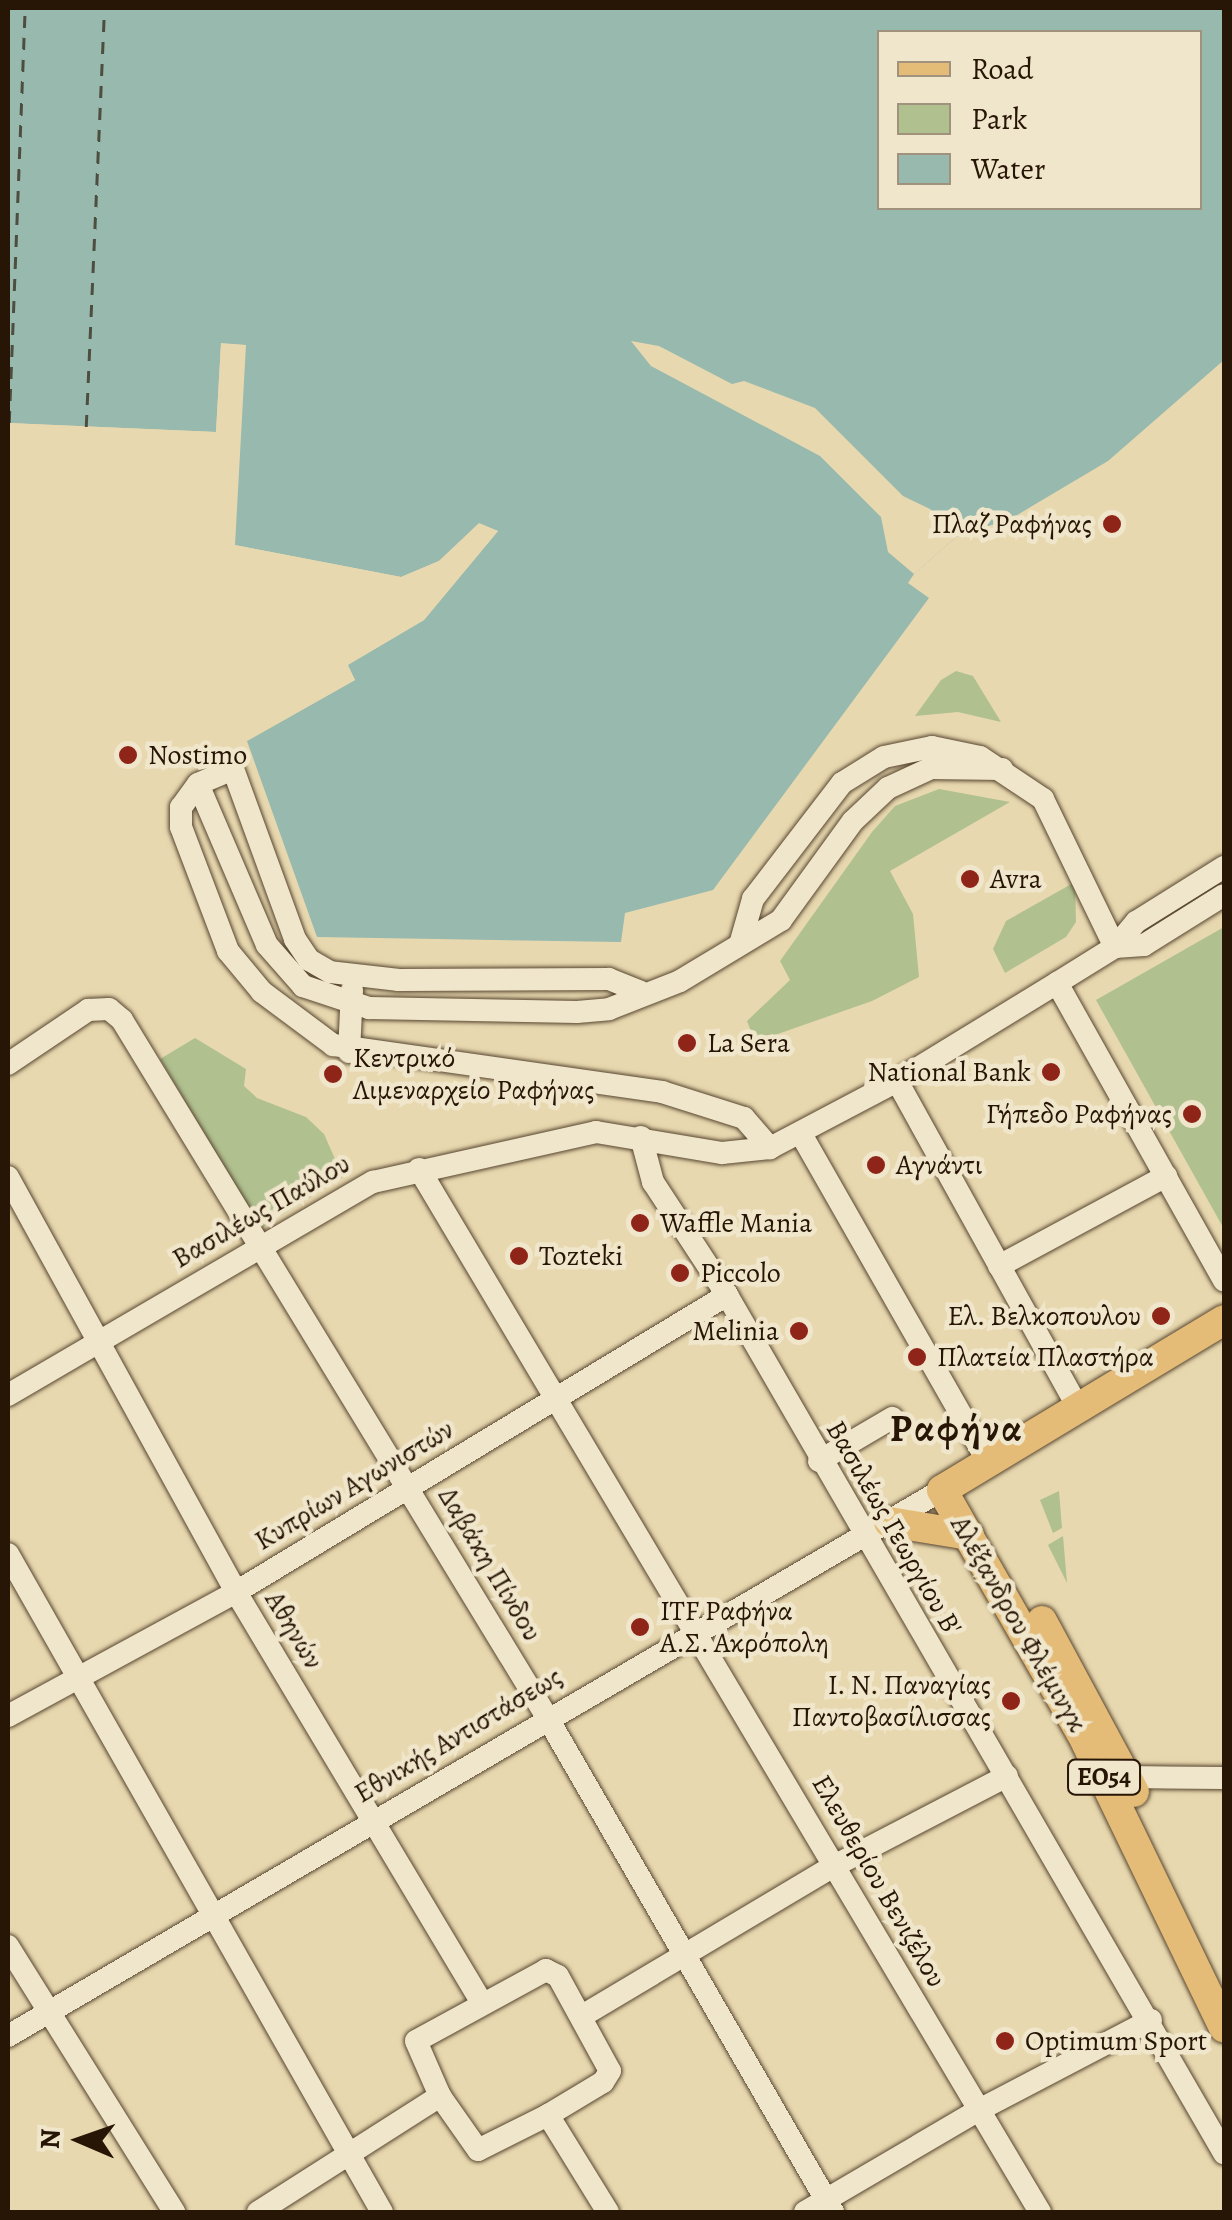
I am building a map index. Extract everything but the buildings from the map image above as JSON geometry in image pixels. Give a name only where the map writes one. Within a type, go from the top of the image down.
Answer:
[{"type":"main road","points":[[952,1485],[1224,1320]]},
{"type":"main road","name":"Αλέξανδρου Φλέμινγκ","points":[[952,1485],[969,1535],[1107,1782],[1224,2028]]},
{"type":"main road","name":"Αλέξανδρου Φλέμινγκ","points":[[952,1485],[1128,1777],[1224,1985]]},
{"type":"main road","points":[[888,1522],[969,1535]]},
{"type":"street","points":[[741,941],[753,900],[826,802],[862,768],[932,747],[1002,769],[1031,787],[1055,816],[1115,947]]},
{"type":"street","points":[[198,784],[278,962],[303,986],[352,1006],[577,1012],[609,1010],[640,992],[699,972],[741,941],[781,920],[853,821],[888,788],[943,766],[1002,769]]},
{"type":"street","points":[[640,992],[609,979],[353,978],[318,967],[301,950],[233,769],[198,784],[181,807],[181,826],[228,951],[280,1008],[349,1052],[662,1092],[744,1118],[770,1148]]},
{"type":"street","points":[[1115,947],[1136,922],[1224,867]]},
{"type":"street","points":[[1115,947],[1144,944],[1224,895]]},
{"type":"street","name":"Βασιλέως Παύλου","points":[[8,1395],[342,1196],[419,1169],[559,1136],[640,1136],[722,1153],[770,1148],[897,1082],[1115,947]]},
{"type":"street","points":[[349,1052],[353,978]]},
{"type":"street","points":[[1057,983],[1224,1280]]},
{"type":"street","name":"Δαβάκη Πίνδου","points":[[8,1064],[88,1010],[109,1009],[260,1244],[547,1717],[830,2206]]},
{"type":"street","points":[[897,1082],[1078,1408]]},
{"type":"street","points":[[801,1134],[988,1462]]},
{"type":"street","name":"Βασιλέως Γεωργίου Β'","points":[[640,1136],[654,1182],[726,1295],[862,1538],[1008,1776],[1151,2020],[1224,2154]]},
{"type":"street","name":"Ελευθερίου Βενιζέλου","points":[[419,1169],[1040,2212]]},
{"type":"street","points":[[999,1266],[1166,1176]]},
{"type":"street","name":"Αθηνών","points":[[8,1177],[236,1592],[481,2002]]},
{"type":"street","name":"Κυπρίων Αγωνιστών","points":[[8,1716],[74,1675],[236,1592],[726,1295]]},
{"type":"street","points":[[819,1462],[892,1418]]},
{"type":"street","name":"Εθνικής Αντιστάσεως","points":[[8,2036],[696,1629],[952,1485]]},
{"type":"street","points":[[8,1554],[210,1916],[382,2212]]},
{"type":"street","points":[[582,2016],[686,1959],[834,1866],[1008,1776]]},
{"type":"street","points":[[1128,1777],[1224,1778]]},
{"type":"street","points":[[8,1946],[46,2013],[174,2212]]},
{"type":"street","points":[[546,1970],[558,1976],[582,2016],[610,2072],[548,2115],[478,2150],[440,2096],[416,2041],[481,2002],[546,1970]]},
{"type":"street","points":[[804,2212],[830,2206],[979,2110],[1151,2020]]},
{"type":"street","points":[[258,2212],[440,2096]]},
{"type":"street","points":[[548,2115],[608,2212]]},
{"type":"green space","points":[[956,671],[973,676],[1001,722],[958,712],[915,716],[941,680]]},
{"type":"green space","points":[[939,789],[1010,802],[890,871],[913,914],[919,977],[872,1001],[755,1042],[747,1021],[790,980],[780,961],[872,832],[895,806]]},
{"type":"green space","points":[[1075,882],[1076,922],[1066,937],[1005,973],[993,949],[1006,921]]},
{"type":"green space","name":"Γήπεδο Ραφήνας","points":[[1224,927],[1224,1229],[1096,1000]]},
{"type":"green space","points":[[195,1038],[246,1069],[244,1086],[257,1098],[306,1117],[324,1134],[343,1177],[261,1228],[160,1059]]},
{"type":"green space","points":[[1059,1491],[1062,1528],[1053,1533],[1040,1500]]},
{"type":"green space","points":[[1063,1536],[1067,1583],[1048,1545]]},
{"type":"water","points":[[8,8],[1224,8],[1224,360],[1108,461],[1012,518],[956,537],[914,574],[908,583],[929,598],[713,890],[625,913],[621,942],[317,937],[247,741],[355,680],[347,665],[424,620],[498,531],[479,524],[439,561],[401,577],[234,545],[245,345],[221,344],[216,432],[8,423]]},
{"type":"pier","points":[[631,341],[659,346],[732,384],[744,381],[815,408],[903,496],[930,509],[956,537],[914,574],[888,552],[881,517],[820,456],[651,366]]},
{"type":"pier","points":[[221,343],[246,345],[235,545],[401,577],[439,561],[479,523],[498,531],[424,620],[348,665],[355,680],[247,741],[348,678],[344,661],[421,616],[492,532],[481,528],[441,565],[401,582],[231,549],[241,350],[226,349],[218,437],[8,428],[8,423],[216,432]]},
{"type":"ferry route","points":[[9,423],[25,8]]},
{"type":"ferry route","points":[[86,427],[104,8]]},
{"type":"place","name":"Πλαζ Ραφήνας","points":[[1112,524]]},
{"type":"place","name":"Nostimo","points":[[128,755]]},
{"type":"place","name":"Avra","points":[[970,879]]},
{"type":"place","name":"La Sera","points":[[687,1043]]},
{"type":"place","name":"National Bank","points":[[1051,1072]]},
{"type":"place","name":"Κεντρικό Λιμεναρχείο Ραφήνας","points":[[333,1074]]},
{"type":"place","name":"Γήπεδο Ραφήνας","points":[[1192,1114]]},
{"type":"place","name":"Αγνάντι","points":[[876,1165]]},
{"type":"place","name":"Waffle Mania","points":[[640,1223]]},
{"type":"place","name":"Tozteki","points":[[519,1256]]},
{"type":"place","name":"Piccolo","points":[[680,1273]]},
{"type":"place","name":"Ελ. Βελκοπουλου","points":[[1161,1316]]},
{"type":"place","name":"Melinia","points":[[799,1331]]},
{"type":"place","name":"Πλατεία Πλαστήρα","points":[[917,1357]]},
{"type":"place","name":"ITF Ραφήνα Α.Σ. Ακρόπολη","points":[[640,1627]]},
{"type":"place","name":"Ι. Ν. Παναγίας Παντοβασίλισσας","points":[[1011,1701]]},
{"type":"place","name":"Optimum Sport","points":[[1005,2041]]},
{"type":"district","name":"Ραφήνα","points":[[957,1429]]}]
